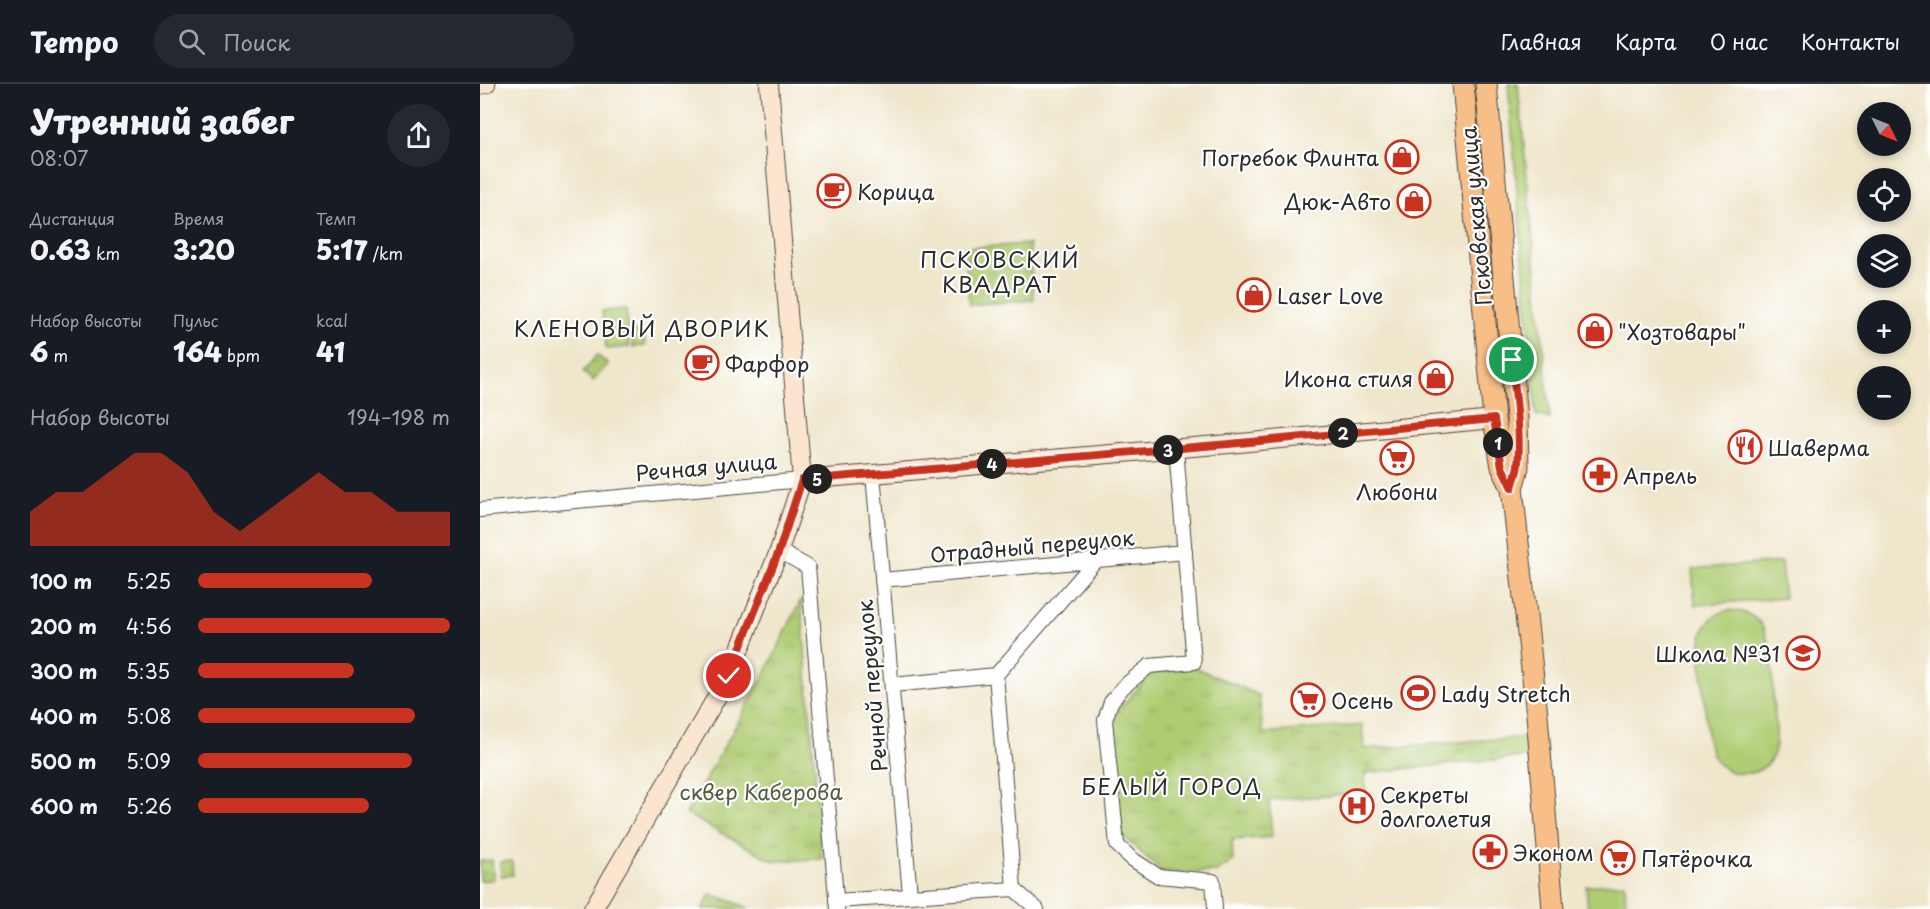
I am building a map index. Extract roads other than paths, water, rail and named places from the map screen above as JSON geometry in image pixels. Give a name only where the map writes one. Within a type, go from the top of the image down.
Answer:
[{"type":"main road","name":"Псковская улица","points":[[1464,84],[1482,303],[1484,420],[1512,488],[1537,715],[1553,909]]},
{"type":"main road","name":"Псковская улица","points":[[1486,84],[1518,427],[1518,467],[1512,488]]},
{"type":"main road","points":[[1482,303],[1488,296],[1496,293],[1506,303]]},
{"type":"street","points":[[480,85],[486,84]]},
{"type":"street","points":[[593,909],[729,676],[779,551],[802,480],[769,84]]},
{"type":"street","name":"Речная улица","points":[[480,510],[1484,420]]},
{"type":"street","points":[[1176,449],[1194,662],[1149,666],[1123,687],[1111,702],[1105,720],[1109,773],[1116,845],[1158,876],[1213,881],[1215,909]]},
{"type":"street","name":"Речной переулок","points":[[873,474],[910,895]]},
{"type":"street","points":[[779,551],[808,567],[837,905],[910,895],[1014,889]]},
{"type":"street","name":"Отрадный переулок","points":[[882,580],[1185,552]]},
{"type":"street","points":[[892,685],[996,675],[1095,561]]},
{"type":"street","points":[[996,675],[1014,889],[1037,909]]},
{"type":"place","name":"Погребок Флинта","points":[[1402,157]]},
{"type":"place","name":"Корица","points":[[834,191]]},
{"type":"place","name":"Дюк-Авто","points":[[1414,201]]},
{"type":"place","name":"Laser Love","points":[[1254,295]]},
{"type":"place","name":"\"Хозтовары\"","points":[[1595,331]]},
{"type":"place","name":"Фарфор","points":[[702,363]]},
{"type":"place","name":"Икона стиля","points":[[1436,378]]},
{"type":"place","name":"Шаверма","points":[[1745,447]]},
{"type":"place","name":"Любони","points":[[1397,458]]},
{"type":"place","name":"Апрель","points":[[1600,475]]},
{"type":"place","name":"Школа №31","points":[[1803,653]]},
{"type":"place","name":"Lady Stretch","points":[[1418,693]]},
{"type":"place","name":"Осень","points":[[1308,700]]},
{"type":"place","name":"Секреты долголетия","points":[[1357,806]]},
{"type":"place","name":"Эконом","points":[[1490,852]]},
{"type":"place","name":"Пятёрочка","points":[[1618,858]]},
{"type":"district","name":"ПСКОВСКИЙ КВАДРАТ","points":[[1000,270]]},
{"type":"district","name":"КЛЕНОВЫЙ ДВОРИК","points":[[642,327]]},
{"type":"district","name":"БЕЛЫЙ ГОРОД","points":[[1172,785]]},
{"type":"park label","name":"сквер Каберова","points":[[761,791]]}]
